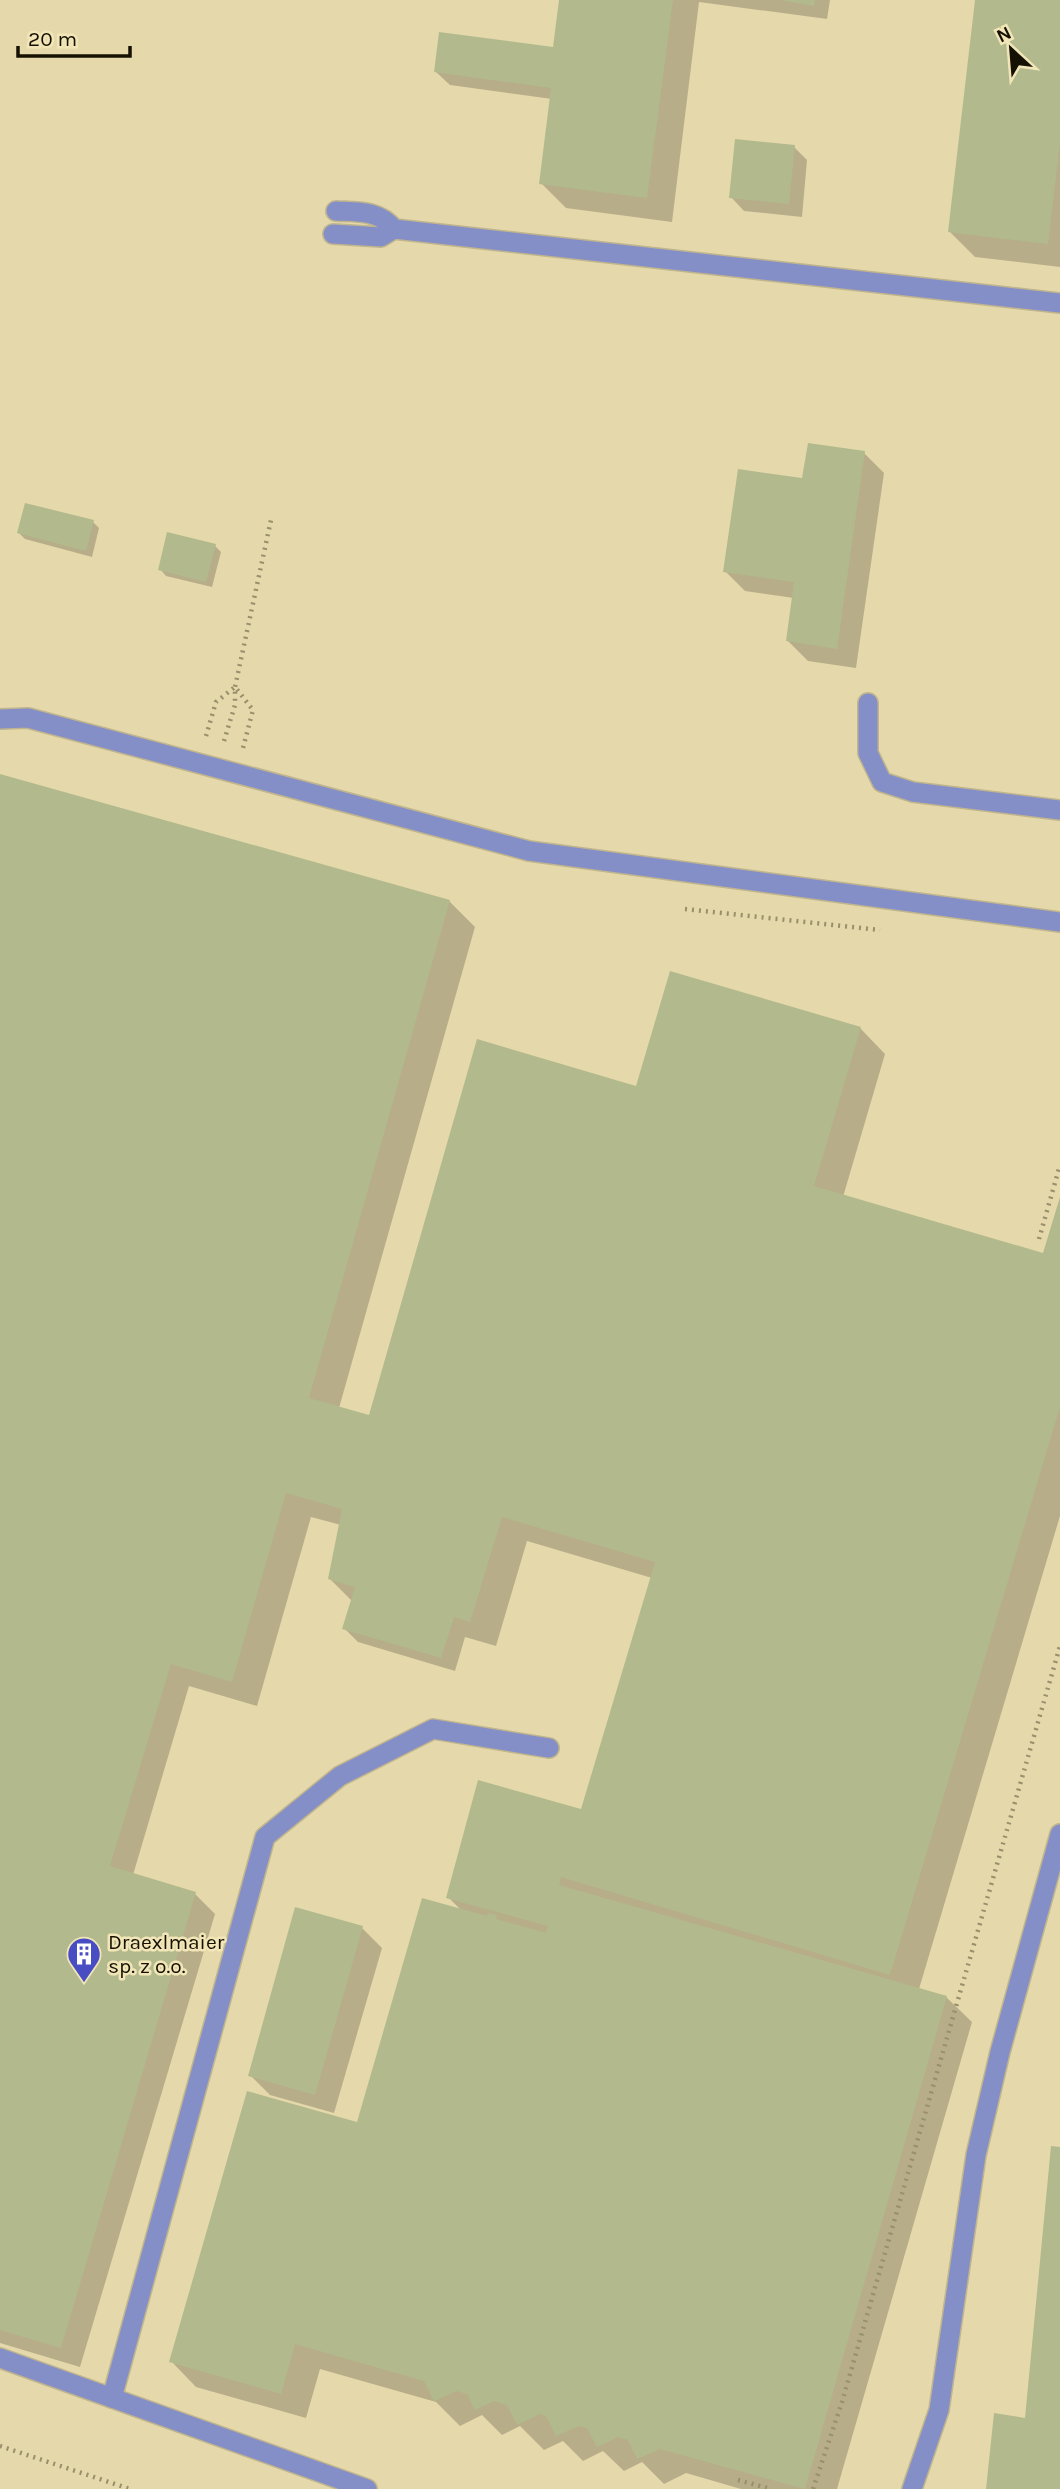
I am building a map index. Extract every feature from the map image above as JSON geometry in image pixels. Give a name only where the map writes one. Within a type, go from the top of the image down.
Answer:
[{"type":"lane","points":[[336,211],[372,213],[385,218],[394,229]]},
{"type":"lane","points":[[333,234],[381,237],[394,229],[1060,303]]},
{"type":"lane","points":[[867,703],[868,753],[882,782],[913,792],[1060,810]]},
{"type":"lane","points":[[0,719],[28,718],[529,851],[1060,922]]},
{"type":"lane","points":[[112,2398],[265,1837],[340,1776],[433,1729],[549,1748]]},
{"type":"lane","points":[[912,2489],[939,2410],[976,2155],[1000,2052],[1060,1834]]},
{"type":"lane","points":[[0,2358],[367,2489]]},
{"type":"path","points":[[222,747],[235,705],[235,687],[271,520]]},
{"type":"path","points":[[206,737],[216,702],[235,687]]},
{"type":"path","points":[[235,687],[253,710],[240,761]]},
{"type":"path","points":[[685,909],[880,930]]},
{"type":"path","points":[[1039,1239],[1060,1165]]},
{"type":"path","points":[[813,2489],[862,2336],[1060,1646]]},
{"type":"path","points":[[0,2446],[130,2489]]},
{"type":"path","points":[[738,2480],[771,2489]]},
{"type":"building","points":[[559,0],[673,0],[647,198],[539,184],[551,88],[434,72],[439,32],[553,47]]},
{"type":"building","points":[[780,0],[815,0],[814,6]]},
{"type":"building","points":[[975,0],[1060,0],[1060,143],[1048,244],[948,232]]},
{"type":"building","points":[[735,139],[795,145],[789,204],[729,198]]},
{"type":"building","points":[[808,443],[865,451],[837,649],[786,641],[794,582],[723,572],[738,469],[802,478]]},
{"type":"building","points":[[25,503],[94,520],[86,551],[17,533]]},
{"type":"building","points":[[167,532],[216,544],[206,582],[158,570]]},
{"type":"building","points":[[0,774],[450,900],[309,1398],[369,1415],[477,1039],[636,1086],[670,971],[861,1027],[814,1186],[1043,1253],[1060,1197],[1060,1407],[890,1975],[561,1877],[559,1885],[947,1996],[805,2489],[660,2449],[637,2459],[628,2440],[618,2437],[597,2447],[587,2428],[579,2426],[556,2436],[546,2416],[540,2414],[517,2425],[507,2405],[494,2401],[475,2410],[467,2394],[456,2391],[434,2401],[424,2381],[295,2344],[281,2394],[169,2362],[247,2091],[357,2122],[422,1898],[487,1916],[488,1913],[497,1915],[496,1919],[546,1933],[548,1926],[446,1898],[478,1780],[581,1809],[655,1562],[502,1517],[470,1622],[454,1617],[441,1658],[342,1629],[355,1587],[328,1579],[342,1509],[286,1493],[232,1682],[171,1664],[110,1866],[196,1892],[61,2348],[0,2330]]},
{"type":"building","points":[[295,1907],[363,1926],[315,2095],[248,2076]]},
{"type":"building","points":[[1051,2146],[1060,2147],[1060,2489],[986,2489],[994,2413],[1025,2418]]},
{"type":"place","name":"Draexlmaier sp. z o.o.","points":[[84,1984]]}]
